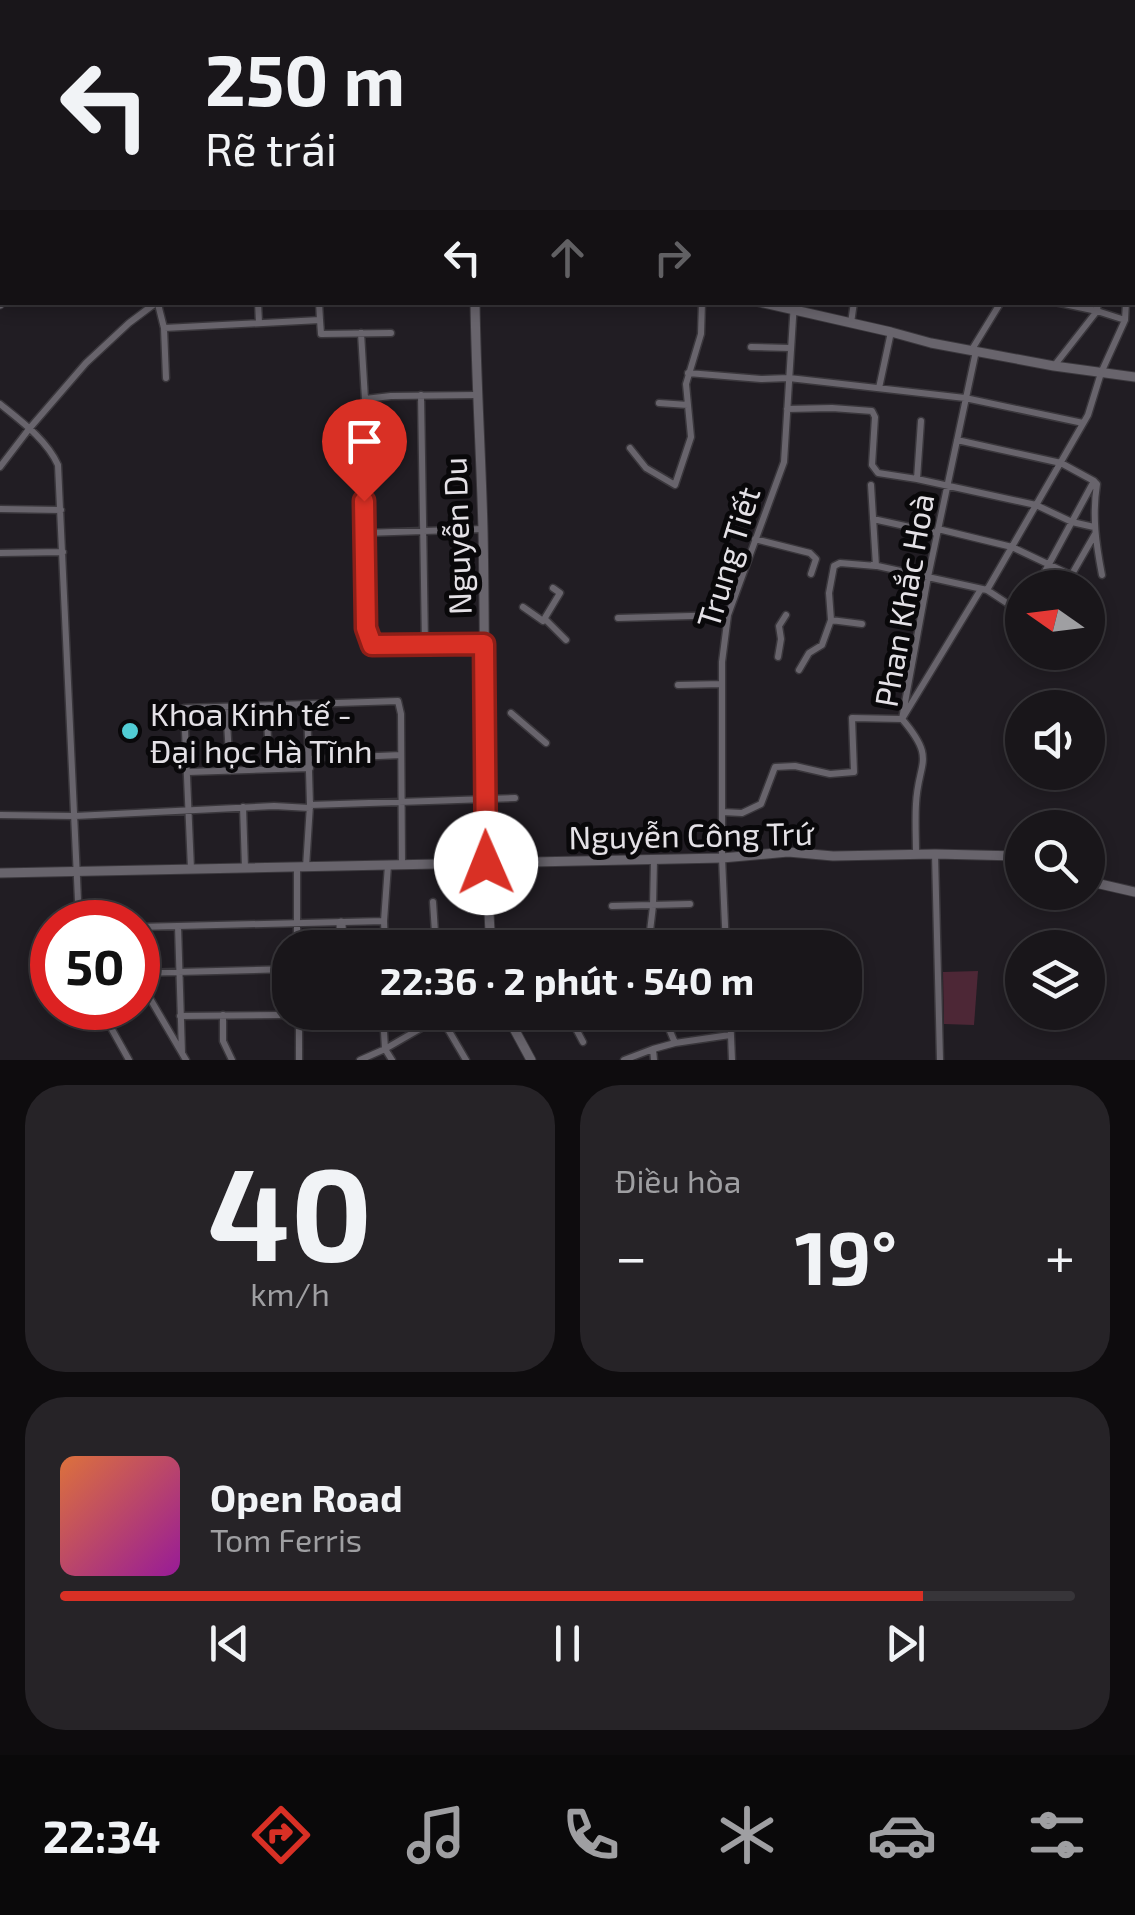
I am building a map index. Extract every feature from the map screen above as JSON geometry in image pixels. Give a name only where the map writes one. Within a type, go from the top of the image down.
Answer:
[{"type":"main road","name":"Nguyễn Du","points":[[474,305],[483,529],[490,930]]},
{"type":"main road","points":[[793,306],[931,344],[1135,377]]},
{"type":"main road","name":"Nguyễn Công Trứ","points":[[0,873],[654,860],[788,852],[833,856],[1005,856]]},
{"type":"main road","points":[[1105,885],[1135,892]]},
{"type":"main road","points":[[341,922],[341,930]]},
{"type":"main road","points":[[514,1030],[530,1060]]},
{"type":"street","points":[[0,467],[86,364],[128,323],[154,305]]},
{"type":"street","points":[[158,305],[164,328],[166,378]]},
{"type":"street","points":[[258,305],[259,323]]},
{"type":"street","points":[[320,305],[321,334],[391,333]]},
{"type":"street","points":[[630,448],[646,468],[675,485],[690,446],[686,384],[702,334],[702,305]]},
{"type":"street","points":[[851,323],[854,305]]},
{"type":"street","points":[[974,351],[1000,305]]},
{"type":"street","points":[[722,812],[742,813],[761,804],[775,767],[795,766],[830,774],[854,772],[852,718],[902,719],[1012,547],[1088,415],[1101,373],[1125,320],[1126,305]]},
{"type":"street","name":"Trung Tiết","points":[[725,930],[722,662],[728,615],[784,462],[793,306]]},
{"type":"street","points":[[1054,366],[1098,307],[1125,320]]},
{"type":"street","points":[[164,328],[320,320]]},
{"type":"street","points":[[879,388],[891,332]]},
{"type":"street","points":[[361,334],[366,628],[372,645],[484,644]]},
{"type":"street","points":[[751,347],[790,348]]},
{"type":"street","name":"Phan Khắc Hoà","points":[[916,854],[916,800],[924,754],[902,719],[974,351]]},
{"type":"street","points":[[688,373],[789,378],[966,398],[1083,423]]},
{"type":"street","points":[[420,395],[425,645]]},
{"type":"street","points":[[365,399],[476,395]]},
{"type":"street","points":[[659,403],[688,404]]},
{"type":"street","points":[[0,404],[30,428],[58,465],[79,900]]},
{"type":"street","points":[[787,409],[873,412],[874,470],[1036,504],[1094,530]]},
{"type":"street","points":[[917,479],[921,421]]},
{"type":"street","points":[[957,440],[1061,463],[1094,480],[1094,530],[1101,570]]},
{"type":"street","points":[[1046,570],[1094,480]]},
{"type":"street","points":[[871,485],[876,566]]},
{"type":"street","points":[[0,509],[61,510]]},
{"type":"street","points":[[873,519],[1012,547],[1058,570]]},
{"type":"street","points":[[364,532],[483,529]]},
{"type":"street","points":[[1074,570],[1094,530]]},
{"type":"street","points":[[755,539],[810,553],[816,559],[812,574]]},
{"type":"street","points":[[0,553],[63,552]]},
{"type":"street","points":[[859,562],[984,590],[1005,603]]},
{"type":"street","points":[[799,670],[809,652],[822,645],[831,620],[829,593],[834,566],[876,566]]},
{"type":"street","points":[[545,619],[560,592],[552,588]]},
{"type":"street","points":[[523,607],[545,619],[566,640]]},
{"type":"street","points":[[618,618],[728,615]]},
{"type":"street","points":[[778,658],[778,626],[786,615]]},
{"type":"street","points":[[831,620],[862,624]]},
{"type":"street","points":[[678,685],[722,684]]},
{"type":"street","points":[[191,869],[184,708],[398,701],[402,865]]},
{"type":"street","points":[[298,930],[310,807],[308,705]]},
{"type":"street","points":[[266,706],[270,769]]},
{"type":"street","points":[[226,707],[230,771]]},
{"type":"street","points":[[512,713],[546,743]]},
{"type":"street","points":[[188,772],[270,769],[401,755]]},
{"type":"street","points":[[0,815],[75,816],[515,798]]},
{"type":"street","points":[[243,808],[245,868]]},
{"type":"street","points":[[935,854],[940,1060]]},
{"type":"street","points":[[650,930],[654,860]]},
{"type":"street","points":[[384,930],[388,865]]},
{"type":"street","points":[[433,902],[435,930]]},
{"type":"street","points":[[612,906],[690,904]]},
{"type":"street","points":[[160,926],[384,921]]},
{"type":"street","points":[[178,926],[184,1056]]},
{"type":"street","points":[[160,973],[272,970]]},
{"type":"street","points":[[160,1014],[184,1056]]},
{"type":"street","points":[[180,1016],[272,1015]]},
{"type":"street","points":[[223,1016],[224,1041],[232,1060]]},
{"type":"street","points":[[112,1030],[129,1060]]},
{"type":"street","points":[[299,1030],[299,1060]]},
{"type":"street","points":[[384,1030],[385,1049],[392,1060]]},
{"type":"street","points":[[360,1060],[414,1030]]},
{"type":"street","points":[[448,1030],[466,1060]]},
{"type":"street","points":[[577,1030],[583,1042]]},
{"type":"street","points":[[670,1030],[675,1043]]},
{"type":"street","points":[[730,1030],[732,1060]]},
{"type":"street","points":[[624,1060],[675,1043],[730,1036]]},
{"type":"street","points":[[653,1049],[654,1060]]},
{"type":"shaded area","points":[[978,971],[974,1025],[944,1024],[943,972]]},
{"type":"place","name":"Khoa Kinh tế - Đại học Hà Tĩnh","points":[[130,731]]},
{"type":"route","points":[[364,501],[366,628],[372,645],[484,644],[486,863]]}]
